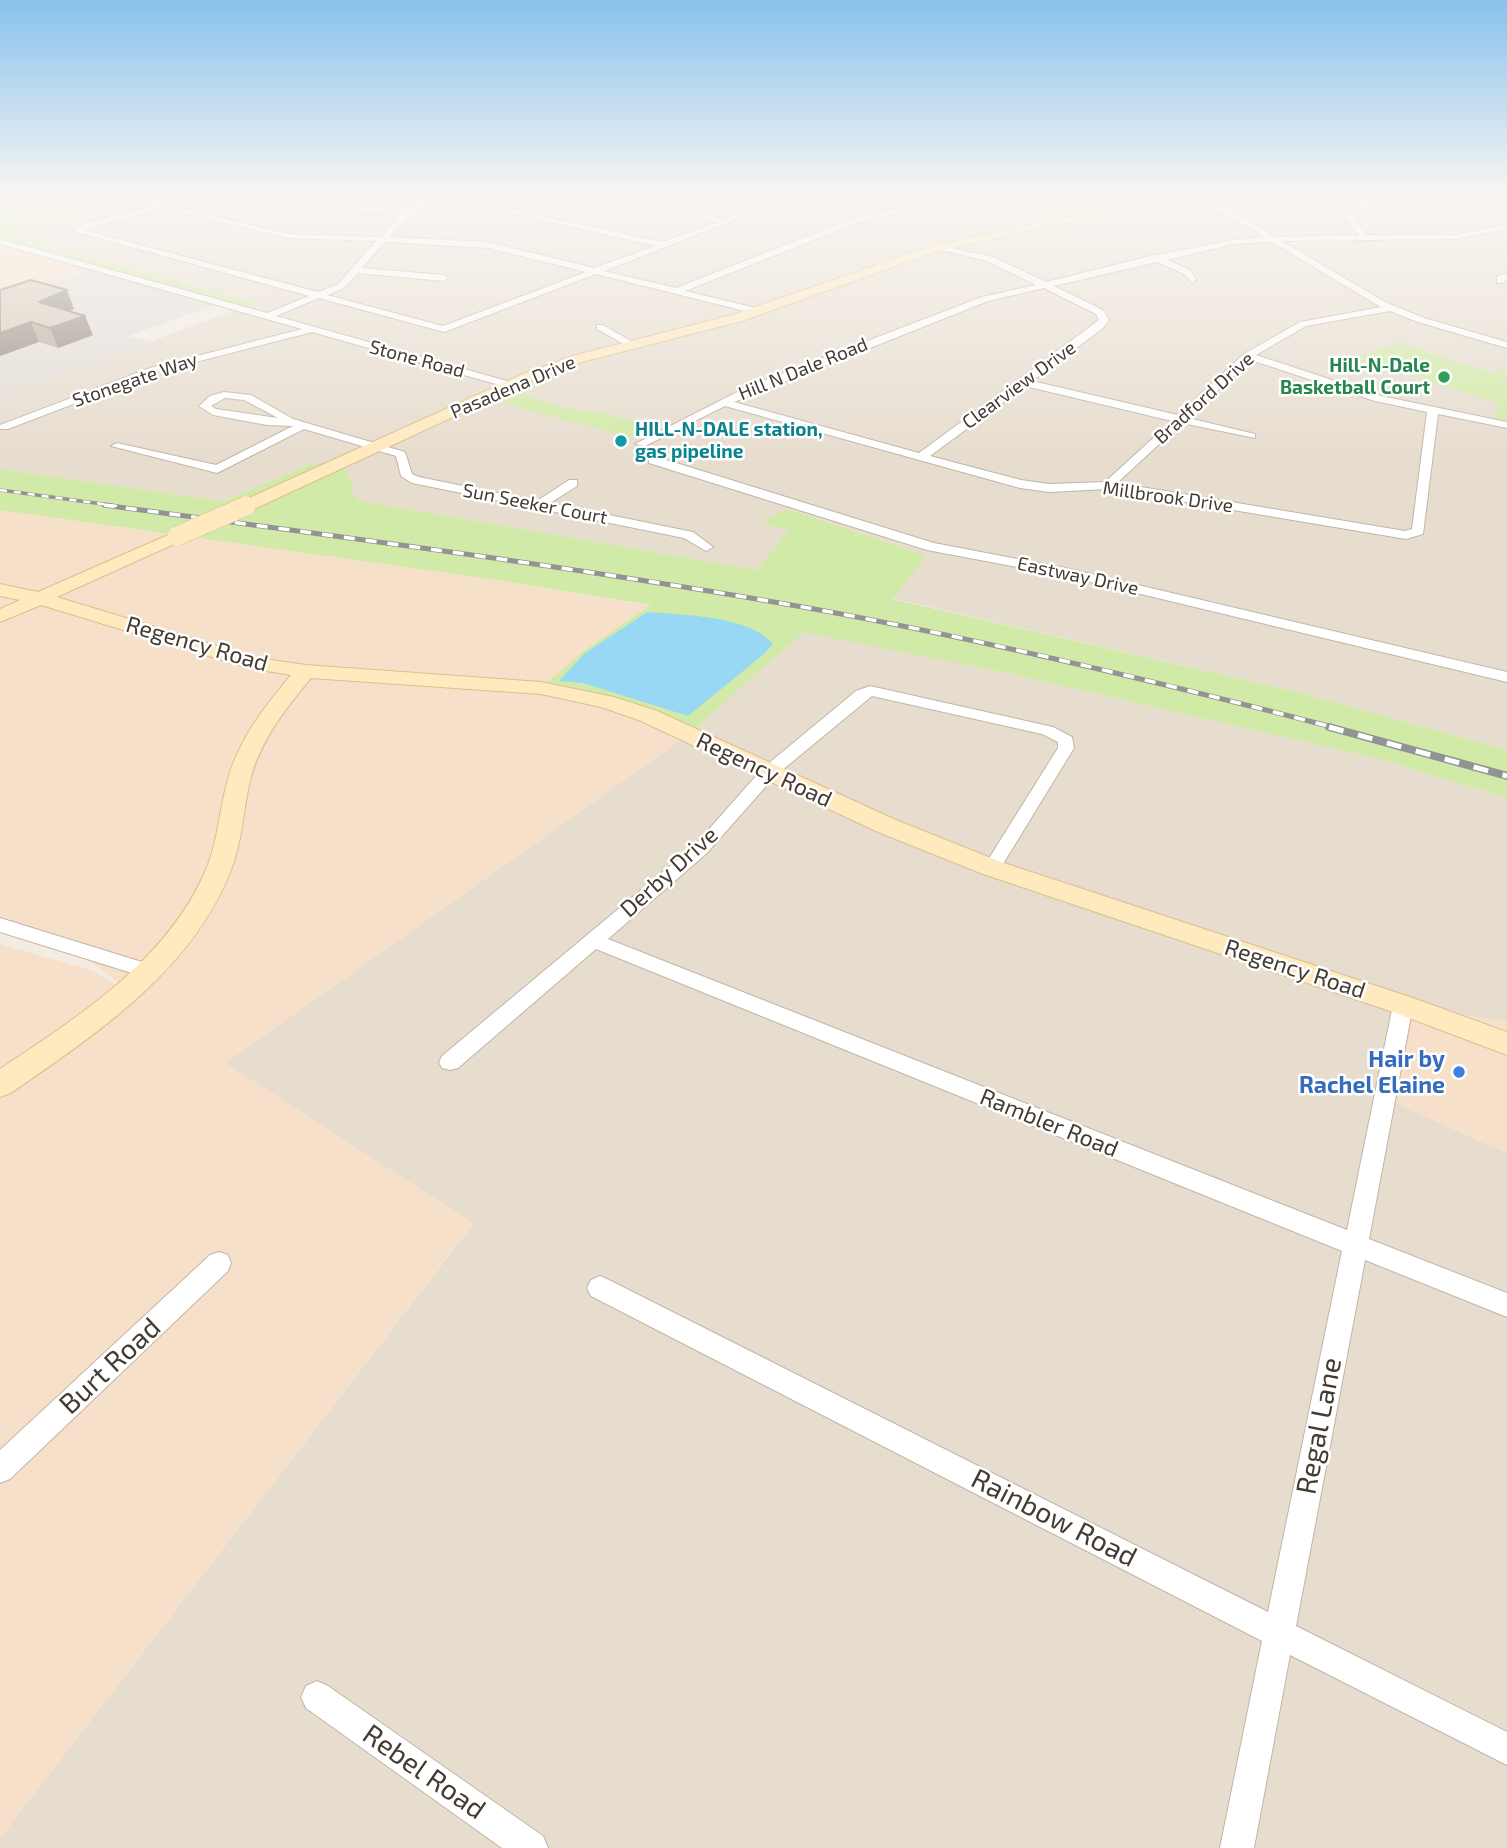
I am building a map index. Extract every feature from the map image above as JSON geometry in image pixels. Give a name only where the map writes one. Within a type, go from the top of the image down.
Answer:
[{"type":"street","name":"Stone Road","points":[[151,284],[510,386]]},
{"type":"street","points":[[271,284],[444,329],[562,284]]},
{"type":"street","points":[[265,317],[318,297],[343,284]]},
{"type":"street","points":[[657,284],[757,311]]},
{"type":"street","points":[[680,290],[694,284]]},
{"type":"street","name":"Pasadena Drive","points":[[0,616],[565,363],[703,328],[834,284]]},
{"type":"street","name":"Hill N Dale Road","points":[[641,444],[722,402],[955,308],[1043,284]]},
{"type":"street","name":"Clearview Drive","points":[[921,457],[1099,327],[1104,320],[1100,312],[1044,284]]},
{"type":"street","points":[[1348,284],[1390,308],[1507,345]]},
{"type":"street","name":"Bradford Drive","points":[[1108,485],[1248,356],[1303,324],[1390,308]]},
{"type":"street","points":[[600,327],[633,345]]},
{"type":"street","name":"Stonegate Way","points":[[4,426],[165,366],[262,345],[309,330]]},
{"type":"street","points":[[1248,356],[1357,393],[1433,412],[1507,425]]},
{"type":"street","points":[[1023,382],[1251,436]]},
{"type":"street","points":[[289,421],[269,407],[237,396],[209,401],[204,406],[214,412],[267,422],[289,421],[378,446]]},
{"type":"street","name":"Millbrook Drive","points":[[722,402],[1035,486],[1108,485],[1397,534],[1414,534],[1418,531],[1433,412]]},
{"type":"street","points":[[117,446],[217,469],[303,425]]},
{"type":"street","name":"Sun Seeker Court","points":[[378,446],[401,454],[407,476],[416,480],[688,535],[706,547]]},
{"type":"street","name":"Eastway Drive","points":[[653,460],[932,547],[1083,576],[1507,677]]},
{"type":"street","points":[[540,504],[573,483]]},
{"type":"street","name":"Regency Road","points":[[0,590],[40,598],[255,664],[306,671],[518,686],[565,692],[606,702],[649,716],[887,826],[992,868],[1402,1005],[1507,1044]]},
{"type":"street","points":[[0,1085],[93,1019],[148,971],[205,898],[229,840],[243,765],[259,733],[306,671]]},
{"type":"street","name":"Derby Drive","points":[[450,1062],[701,849],[769,772],[859,696],[870,691],[1057,733],[1066,740],[1066,748],[992,868]]},
{"type":"street","points":[[0,925],[148,971]]},
{"type":"street","name":"Rambler Road","points":[[592,940],[1507,1305]]},
{"type":"street","name":"Regal Lane","points":[[1237,1848],[1402,1005]]},
{"type":"street","name":"Burt Road","points":[[0,1469],[219,1263]]},
{"type":"street","name":"Rainbow Road","points":[[600,1288],[1507,1749]]},
{"type":"street","name":"Rebel Road","points":[[317,1697],[531,1848]]},
{"type":"shaded area","points":[[0,284],[49,284],[35,289],[0,295]]},
{"type":"shaded area","points":[[49,284],[154,284],[219,303],[129,336],[153,342],[0,397],[0,295]]},
{"type":"shaded area","points":[[189,284],[1507,284],[1507,750],[1298,692],[891,598],[927,556],[790,509],[764,525],[789,530],[757,570],[356,500],[316,462],[223,501],[0,469],[0,397],[255,303]]},
{"type":"shaded area","points":[[0,510],[483,578],[652,606],[586,649],[565,692],[688,735],[225,1063],[473,1223],[0,1838],[0,944],[93,971],[140,999],[73,948],[0,925]]},
{"type":"shaded area","points":[[803,631],[1002,672],[1380,759],[1507,798],[1507,1022],[1403,1005],[1384,1098],[1507,1153],[1507,1848],[0,1848],[0,1838],[473,1224],[225,1063],[688,735]]},
{"type":"shaded area","points":[[1403,1005],[1507,1022],[1507,1153],[1384,1098]]},
{"type":"green space","points":[[153,284],[190,284],[256,303],[240,309]]},
{"type":"green space","points":[[1400,343],[1493,373],[1507,365],[1507,370],[1501,374],[1507,376],[1507,420],[1494,418],[1499,404],[1353,357]]},
{"type":"green space","points":[[518,391],[560,407],[626,420],[641,428],[630,437],[518,408],[498,399]]},
{"type":"green space","points":[[316,462],[346,470],[356,500],[757,570],[789,530],[763,525],[773,515],[789,509],[927,556],[892,599],[1298,692],[1507,750],[1507,798],[1379,759],[1002,672],[803,632],[688,735],[649,716],[541,688],[586,649],[651,605],[483,578],[0,510],[0,469],[223,501]]},
{"type":"water","points":[[647,612],[732,622],[762,634],[773,644],[688,716],[583,683],[559,681],[585,653]]},
{"type":"building","points":[[18,284],[46,284],[67,290],[39,302],[85,316],[50,328],[31,322],[0,333],[0,290]]},
{"type":"railway","points":[[0,490],[117,506]]},
{"type":"railway","points":[[104,505],[549,566],[814,609],[1076,664],[1336,728]]},
{"type":"railway","points":[[1329,727],[1507,776]]},
{"type":"place","name":"Hill-N-Dale Basketball Court","points":[[1444,377]]},
{"type":"place","name":"HILL-N-DALE station, gas pipeline","points":[[621,441]]},
{"type":"place","name":"Hair by Rachel Elaine","points":[[1459,1072]]}]
